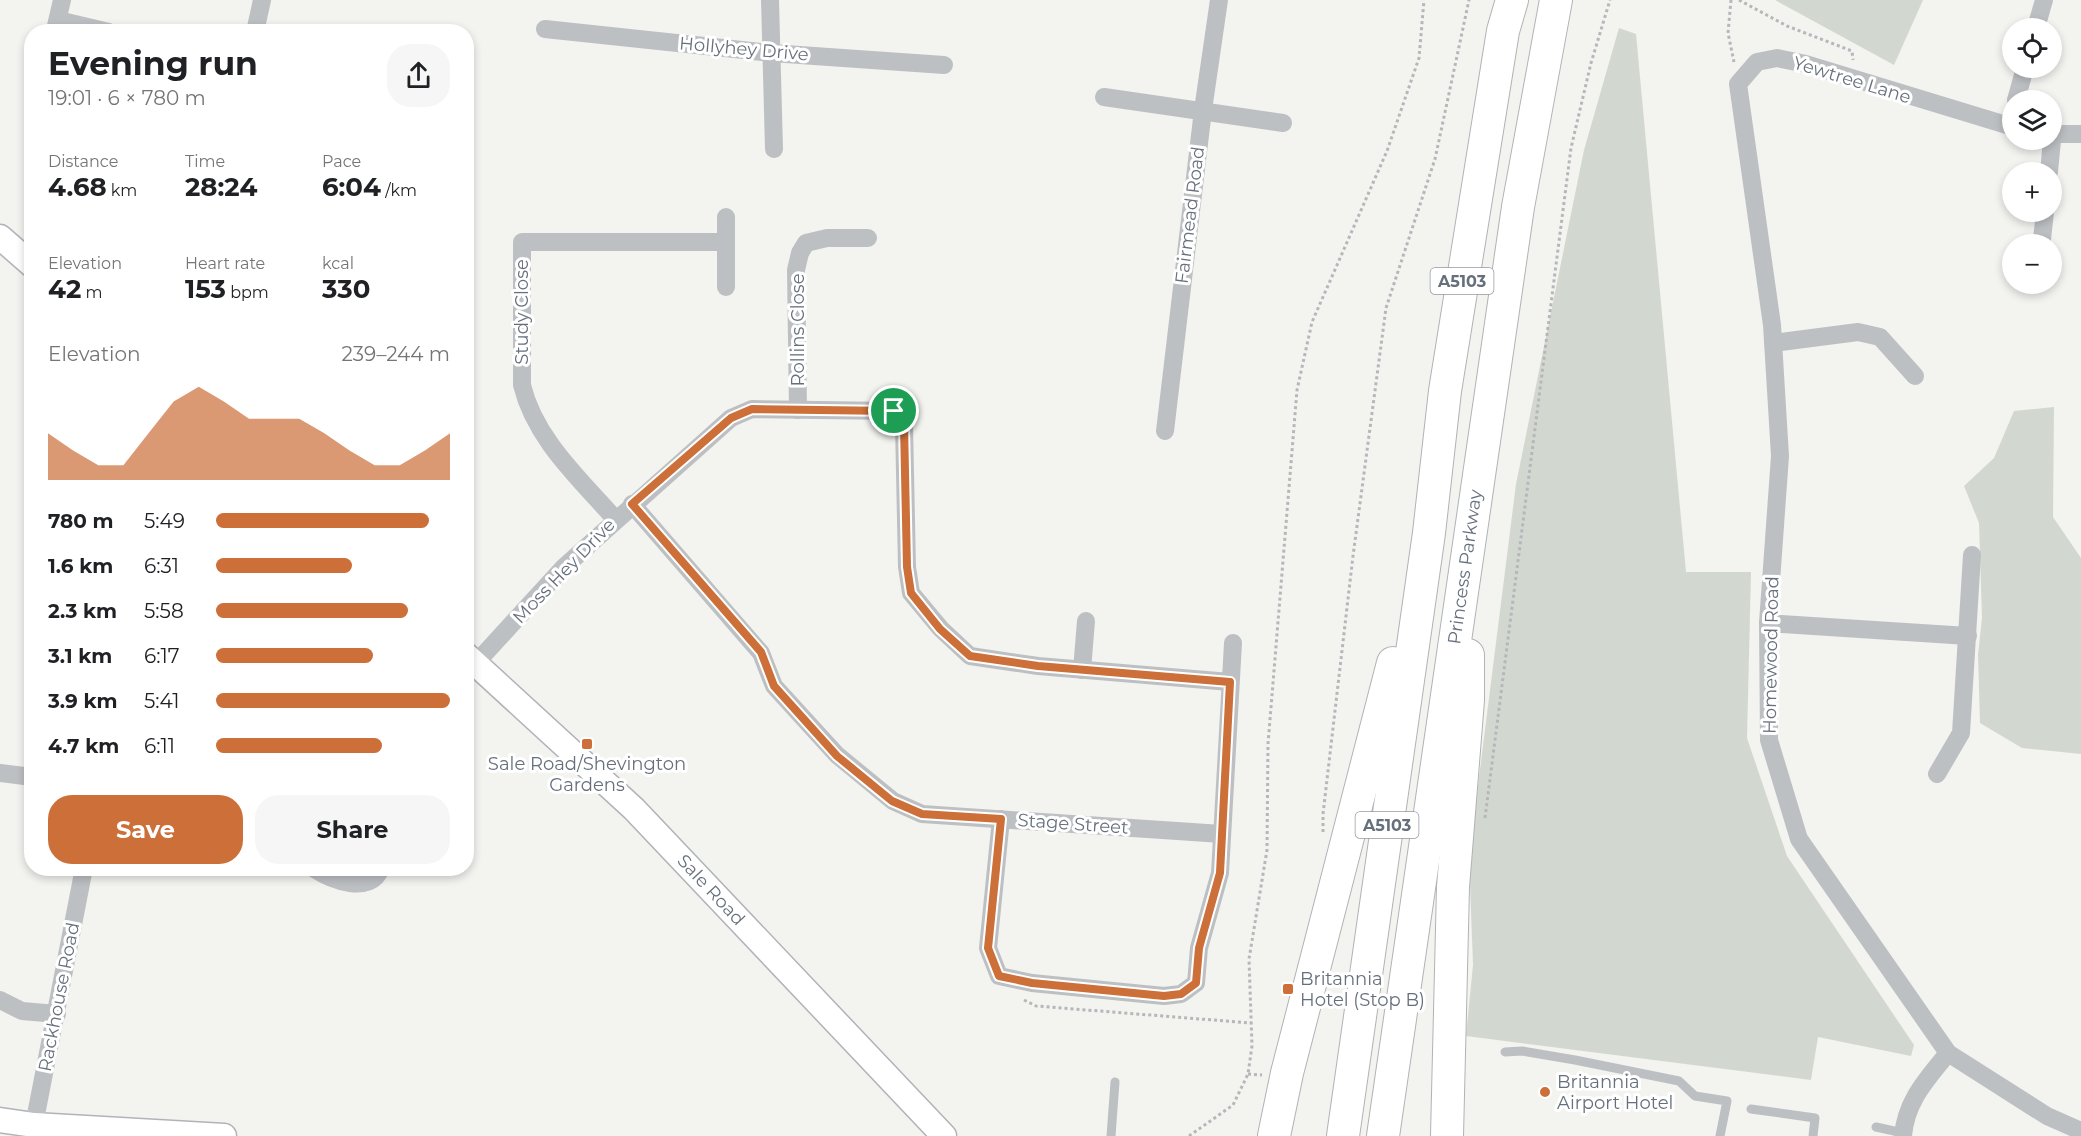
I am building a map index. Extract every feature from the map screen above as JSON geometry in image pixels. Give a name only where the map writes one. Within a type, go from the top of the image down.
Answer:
[{"type":"highway","points":[[1503,31],[1506,0]]},
{"type":"highway","name":"A5103","points":[[1344,1126],[1429,533],[1444,391],[1503,31],[1512,0]]},
{"type":"highway","name":"Princess Parkway","points":[[1384,1124],[1518,207],[1556,0]]},
{"type":"highway","points":[[1518,207],[1577,0]]},
{"type":"highway","points":[[1274,1136],[1287,1073],[1361,779],[1429,533]]},
{"type":"highway","points":[[1447,1136],[1453,886],[1468,700],[1467,549]]},
{"type":"main road","points":[[1,241],[24,259]]},
{"type":"main road","name":"Sale Road","points":[[474,668],[634,809],[944,1136]]},
{"type":"main road","points":[[0,1120],[34,1125],[225,1136]]},
{"type":"street","points":[[56,24],[62,0]]},
{"type":"street","points":[[257,24],[262,0]]},
{"type":"street","points":[[770,0],[774,149]]},
{"type":"street","name":"Fairmead Road","points":[[1165,431],[1203,110],[1219,0]]},
{"type":"street","points":[[2039,18],[2044,0]]},
{"type":"street","name":"Hollyhey Drive","points":[[545,29],[771,53],[944,65]]},
{"type":"street","name":"Yewtree Lane","points":[[1738,84],[1757,62],[1777,58],[2002,118]]},
{"type":"street","name":"Homewood Road","points":[[1738,84],[1746,124],[1773,343],[1780,456],[1768,623],[1769,740],[1799,840],[1947,1053],[2047,1116],[2081,1131]]},
{"type":"street","points":[[1104,97],[1283,123]]},
{"type":"street","points":[[2062,134],[2081,134]]},
{"type":"street","points":[[726,217],[726,287]]},
{"type":"street","name":"Rollins Close","points":[[798,410],[796,270],[800,253],[806,243],[827,238],[868,238]]},
{"type":"street","name":"Study Close","points":[[615,519],[547,440],[527,408],[522,385],[522,242],[726,242]]},
{"type":"street","points":[[1773,343],[1858,332],[1880,337],[1915,376]]},
{"type":"street","name":"Moss Hey Drive","points":[[474,660],[563,568],[615,519],[731,418],[752,409],[894,411],[904,425],[907,567],[911,593],[940,629],[970,656],[1082,670],[1230,682]]},
{"type":"street","name":"Stage Street","points":[[632,504],[761,652],[774,686],[837,756],[892,801],[922,814],[1222,834]]},
{"type":"street","points":[[1937,774],[1960,733],[1972,555]]},
{"type":"street","points":[[1082,670],[1086,621]]},
{"type":"street","points":[[1768,623],[1968,636]]},
{"type":"street","points":[[1001,819],[988,948],[999,976],[1032,983],[1164,996],[1181,994],[1196,983],[1199,948],[1220,873],[1233,643]]},
{"type":"street","points":[[0,773],[24,776]]},
{"type":"street","name":"Rackhouse Road","points":[[34,1125],[83,876]]},
{"type":"street","points":[[329,876],[341,882],[364,883],[373,880],[376,876]]},
{"type":"street","points":[[0,1000],[22,1011],[57,1014]]},
{"type":"street","points":[[1903,1135],[1905,1116],[1916,1096],[1947,1053]]},
{"type":"lane","points":[[1505,1052],[1522,1051],[1575,1060],[1678,1082],[1695,1096],[1727,1101],[1720,1136]]},
{"type":"lane","points":[[1111,1136],[1114,1082]]},
{"type":"lane","points":[[1751,1109],[1815,1118],[1813,1136]]},
{"type":"lane","points":[[1876,1127],[1903,1135]]},
{"type":"path","points":[[1189,1136],[1233,1105],[1248,1074],[1252,1046],[1249,959],[1267,850],[1268,744],[1297,390],[1312,322],[1383,161],[1419,58],[1424,0]]},
{"type":"path","points":[[1323,838],[1323,814],[1351,567],[1386,308],[1435,159],[1469,0]]},
{"type":"path","points":[[1483,830],[1571,148],[1591,63],[1610,0]]},
{"type":"path","points":[[1731,0],[1728,33],[1738,84]]},
{"type":"path","points":[[1739,0],[1787,26],[1852,51],[1856,80]]},
{"type":"shaded area","points":[[1775,0],[1923,0],[1894,65]]},
{"type":"shaded area","points":[[1619,28],[1636,34],[1686,572],[1751,572],[1747,738],[1787,856],[1914,1045],[1911,1056],[1818,1037],[1811,1080],[1466,1036],[1473,965],[1469,857],[1516,484],[1584,150]]},
{"type":"shaded area","points":[[2054,407],[2053,517],[2081,558],[2081,754],[2022,748],[1980,723],[1978,655],[1982,618],[1979,523],[1964,486],[1994,458],[2014,411]]},
{"type":"place","name":"Sale Road/Shevington Gardens","points":[[587,744]]},
{"type":"place","name":"Britannia Hotel (Stop B)","points":[[1288,989]]},
{"type":"place","name":"Britannia Airport Hotel","points":[[1545,1092]]},
{"type":"route","points":[[752,409],[894,411],[904,425],[907,567],[911,593],[940,629],[970,656],[1038,666],[1230,682],[1220,873],[1199,948],[1196,983],[1181,994],[1164,996],[1032,983],[999,976],[988,948],[1001,819],[922,814],[892,801],[837,756],[774,686],[761,652],[632,504],[731,418],[752,409]]}]
